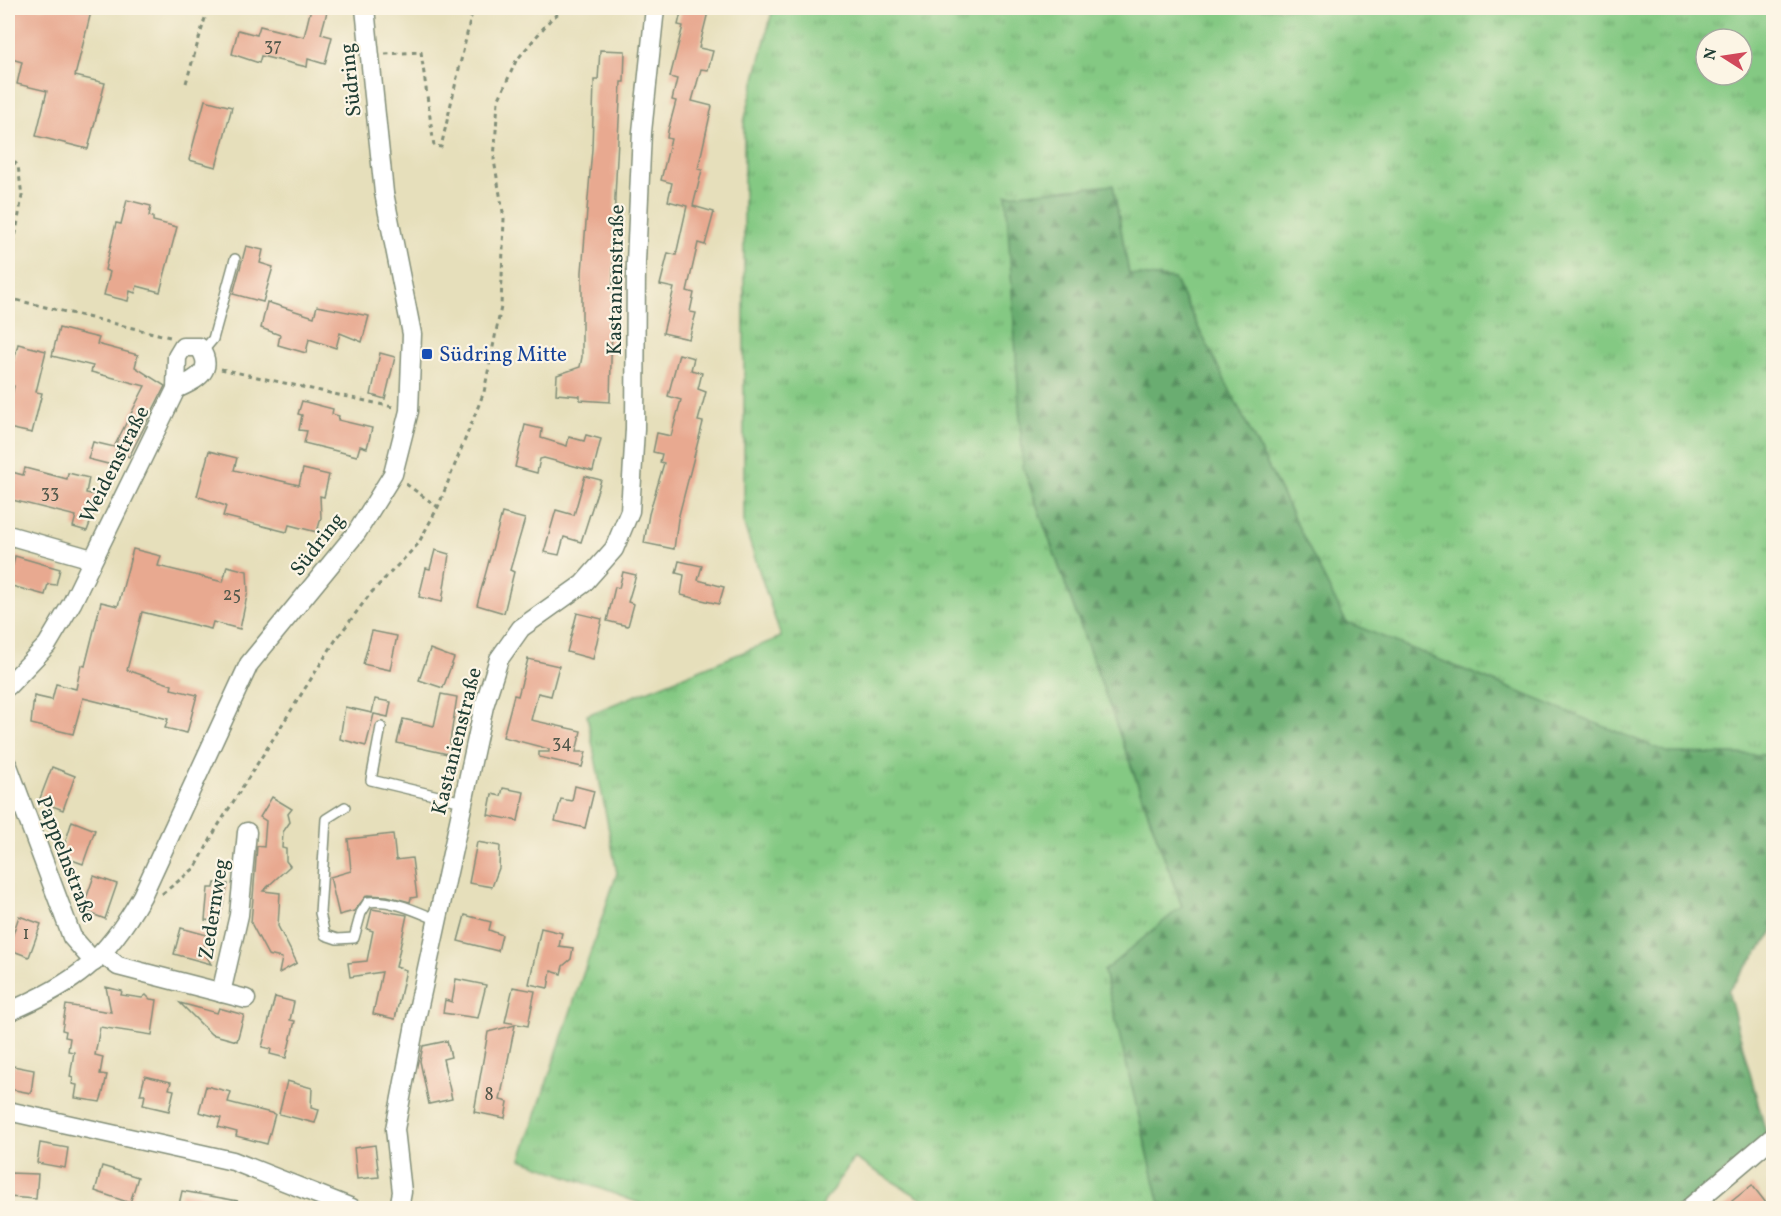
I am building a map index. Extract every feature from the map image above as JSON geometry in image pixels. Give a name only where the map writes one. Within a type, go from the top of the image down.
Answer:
[{"type":"street","name":"Südring","points":[[8,1012],[70,982],[99,958],[123,929],[142,896],[249,664],[357,532],[393,474],[409,411],[412,334],[384,193],[365,8]]},
{"type":"street","name":"Kastanienstraße","points":[[399,1209],[402,1192],[395,1129],[484,706],[500,659],[521,628],[583,584],[614,549],[630,511],[635,429],[636,262],[642,132],[655,8]]},
{"type":"street","points":[[176,389],[199,377],[204,359],[199,347],[193,345],[183,347]]},
{"type":"street","name":"Weidenstraße","points":[[8,686],[47,645],[72,603],[176,389],[177,357],[183,347]]},
{"type":"street","points":[[8,536],[92,559]]},
{"type":"street","name":"Pappelnstraße","points":[[8,766],[72,938],[99,958]]},
{"type":"street","name":"Zedernweg","points":[[221,993],[239,915],[247,832]]},
{"type":"street","name":"Zedernweg","points":[[99,958],[118,966],[246,999]]},
{"type":"street","points":[[8,1111],[232,1161],[352,1209]]},
{"type":"street","points":[[1689,1209],[1773,1136]]},
{"type":"lane","points":[[204,359],[213,339],[235,259]]},
{"type":"lane","points":[[381,727],[371,780],[463,802]]},
{"type":"lane","points":[[345,807],[326,819],[320,913],[326,935],[337,939],[354,938],[361,913],[368,902],[380,900],[438,920]]},
{"type":"path","points":[[186,83],[208,8]]},
{"type":"path","points":[[370,55],[421,52],[434,146],[441,147],[473,8]]},
{"type":"path","points":[[8,154],[18,166],[22,196],[8,281]]},
{"type":"path","points":[[8,298],[170,337],[183,347]]},
{"type":"path","points":[[204,359],[409,411]]},
{"type":"path","points":[[393,474],[438,507]]},
{"type":"green space","points":[[773,8],[1773,8],[1773,755],[1669,753],[1346,622],[1174,279],[1129,274],[1113,185],[1023,467],[1182,907],[1104,971],[1161,1208],[937,1208],[854,1158],[820,1208],[652,1208],[521,1159],[617,873],[587,715],[781,637],[744,525],[744,122]]},
{"type":"green space","points":[[8,163],[13,169],[12,223],[8,243]]},
{"type":"green space","points":[[1113,185],[1129,274],[1174,279],[1346,622],[1669,753],[1773,755],[1773,932],[1728,991],[1767,1136],[1684,1208],[1161,1208],[1104,971],[1182,906],[1023,467],[1006,195]]},
{"type":"building","points":[[13,8],[92,8],[75,76],[105,83],[88,149],[36,136],[47,91],[17,84],[22,62],[8,58],[8,29]]},
{"type":"building","points":[[311,8],[328,8],[321,34],[332,37],[325,64],[308,59],[307,67],[261,56],[259,63],[232,54],[238,30],[257,35],[260,26],[304,37]]},
{"type":"building","points":[[682,8],[709,8],[699,48],[713,51],[708,70],[701,69],[692,101],[712,106],[698,169],[702,170],[693,206],[714,212],[705,245],[698,243],[687,291],[694,293],[690,312],[696,313],[689,339],[663,333],[674,288],[660,285],[668,253],[676,255],[687,206],[668,201],[672,183],[661,180],[671,139],[667,138],[668,131],[676,101],[672,100],[677,79],[670,77],[683,26],[678,25]]},
{"type":"building","points":[[600,50],[625,51],[624,82],[621,82],[615,197],[610,402],[580,400],[580,396],[556,394],[557,375],[580,367],[582,357],[582,272],[592,149],[594,80],[598,80]]},
{"type":"building","points":[[205,100],[232,107],[216,167],[189,160]]},
{"type":"building","points":[[127,200],[151,206],[149,216],[153,217],[153,221],[177,227],[160,292],[137,286],[135,293],[130,291],[128,301],[104,295],[110,272],[105,270],[116,223],[121,224]]},
{"type":"building","points":[[246,246],[263,250],[260,263],[273,267],[263,302],[233,294]]},
{"type":"building","points":[[267,302],[314,317],[317,306],[369,316],[362,342],[340,333],[336,348],[309,339],[306,353],[278,345],[280,335],[261,328]]},
{"type":"building","points":[[59,328],[99,338],[97,344],[138,355],[135,367],[165,386],[129,457],[116,450],[112,465],[88,459],[93,442],[114,447],[145,386],[91,372],[93,366],[52,356]]},
{"type":"building","points":[[18,344],[46,351],[36,392],[42,393],[32,433],[8,428],[8,413],[14,386],[8,385]]},
{"type":"building","points":[[380,353],[395,357],[385,399],[371,395]]},
{"type":"building","points":[[679,354],[694,358],[691,370],[702,373],[698,389],[706,392],[698,421],[703,422],[678,519],[674,549],[644,543],[649,514],[664,463],[660,462],[662,454],[653,452],[657,433],[671,436],[681,400],[668,396]]},
{"type":"building","points":[[302,401],[333,409],[332,414],[339,416],[338,420],[372,428],[367,448],[360,446],[357,456],[304,443],[307,431],[299,430],[302,415],[298,414]]},
{"type":"building","points":[[525,425],[542,429],[541,438],[567,446],[569,437],[584,441],[586,435],[601,439],[593,471],[544,458],[540,459],[537,473],[515,467]]},
{"type":"building","points":[[209,451],[237,458],[234,470],[299,485],[303,469],[329,475],[324,497],[320,496],[321,518],[317,532],[289,525],[287,532],[223,516],[226,506],[197,496]]},
{"type":"building","points":[[25,468],[67,479],[68,473],[89,478],[86,493],[100,496],[87,531],[73,527],[76,516],[8,499],[8,471],[23,475]]},
{"type":"building","points":[[585,476],[601,480],[581,542],[564,537],[559,555],[544,552],[556,510],[574,515]]},
{"type":"building","points":[[502,513],[525,519],[510,570],[514,572],[504,613],[477,605]]},
{"type":"building","points":[[133,549],[161,556],[158,566],[223,582],[227,566],[247,571],[248,591],[240,629],[213,622],[211,629],[142,612],[127,670],[172,685],[171,689],[197,695],[187,733],[165,728],[168,719],[83,698],[73,734],[31,724],[34,696],[52,700],[56,684],[76,689],[81,665],[85,666],[101,602],[118,606]]},
{"type":"building","points":[[435,550],[449,554],[442,602],[419,597],[426,568],[430,569]]},
{"type":"building","points":[[15,556],[60,569],[56,585],[48,584],[45,595],[8,585],[8,564],[13,565]]},
{"type":"building","points":[[679,561],[702,566],[698,580],[724,587],[719,604],[681,595],[684,575],[676,573]]},
{"type":"building","points":[[623,572],[636,575],[628,602],[634,604],[628,626],[607,621],[615,587],[619,588]]},
{"type":"building","points":[[577,613],[602,619],[593,659],[567,652]]},
{"type":"building","points":[[372,631],[397,636],[390,670],[363,664]]},
{"type":"building","points":[[430,649],[454,658],[443,688],[419,680]]},
{"type":"building","points":[[528,659],[559,666],[551,696],[538,693],[531,720],[581,731],[576,752],[586,752],[582,767],[539,757],[539,752],[549,752],[549,749],[503,737],[514,695],[518,696]]},
{"type":"building","points":[[441,694],[457,697],[448,754],[397,743],[403,719],[434,726]]},
{"type":"building","points":[[375,699],[391,702],[388,717],[374,714],[366,746],[340,739],[345,707],[372,713]]},
{"type":"building","points":[[52,767],[75,776],[63,810],[39,801]]},
{"type":"building","points":[[575,786],[594,791],[585,828],[555,821],[561,799],[572,801]]},
{"type":"building","points":[[503,788],[524,792],[518,821],[488,815],[492,794],[501,796]]},
{"type":"building","points":[[272,797],[292,809],[288,814],[290,822],[283,832],[282,848],[286,849],[286,861],[290,866],[263,891],[280,893],[278,926],[297,963],[279,973],[282,958],[268,955],[251,923],[257,846],[264,847],[266,821],[260,817]]},
{"type":"building","points":[[72,821],[95,830],[83,864],[61,856]]},
{"type":"building","points":[[393,834],[396,860],[412,858],[417,897],[411,898],[410,902],[387,896],[367,895],[354,911],[339,915],[330,877],[351,871],[348,839]]},
{"type":"building","points":[[477,842],[500,846],[499,868],[492,887],[469,883]]},
{"type":"building","points":[[94,876],[117,884],[105,919],[82,910]]},
{"type":"building","points":[[215,883],[228,884],[219,922],[205,920],[208,888],[214,888]]},
{"type":"building","points":[[372,909],[407,915],[396,967],[406,970],[395,1019],[373,1014],[382,972],[350,977],[348,963],[367,961],[373,931],[367,929]]},
{"type":"building","points":[[465,915],[491,922],[489,930],[502,935],[498,951],[458,941]]},
{"type":"building","points":[[19,916],[41,924],[29,957],[8,949]]},
{"type":"building","points":[[181,928],[207,935],[203,950],[211,964],[174,954]]},
{"type":"building","points":[[541,928],[562,933],[559,946],[573,948],[571,959],[563,966],[561,974],[551,971],[548,988],[529,984]]},
{"type":"building","points":[[456,979],[486,985],[478,1018],[443,1013],[445,1000],[452,1002]]},
{"type":"building","points":[[106,987],[122,991],[121,995],[142,998],[146,995],[150,999],[157,1000],[152,1035],[100,1027],[95,1055],[103,1057],[100,1074],[107,1075],[100,1102],[75,1098],[77,1085],[72,1084],[73,1078],[70,1077],[74,1052],[68,1051],[70,1038],[65,1037],[66,1031],[62,1030],[66,1005],[111,1012]]},
{"type":"building","points":[[513,987],[535,991],[528,1026],[505,1022]]},
{"type":"building","points":[[275,997],[294,1002],[290,1020],[295,1021],[286,1058],[270,1054],[271,1049],[262,1047]]},
{"type":"building","points":[[180,1003],[217,1013],[219,1008],[244,1015],[237,1041],[211,1034]]},
{"type":"building","points":[[515,1025],[500,1100],[508,1102],[505,1118],[474,1112],[488,1032]]},
{"type":"building","points":[[447,1041],[451,1057],[443,1059],[452,1099],[429,1104],[420,1061],[423,1046]]},
{"type":"building","points":[[13,1066],[34,1070],[31,1093],[9,1089]]},
{"type":"building","points":[[145,1076],[171,1082],[169,1089],[174,1090],[169,1111],[143,1105],[145,1095],[140,1095]]},
{"type":"building","points":[[287,1081],[312,1088],[311,1108],[319,1110],[315,1123],[279,1114]]},
{"type":"building","points":[[206,1086],[231,1092],[228,1102],[275,1114],[267,1144],[236,1136],[237,1132],[218,1127],[221,1118],[199,1112]]},
{"type":"building","points":[[40,1143],[68,1148],[65,1168],[37,1163]]},
{"type":"building","points":[[375,1145],[379,1177],[357,1179],[354,1148]]},
{"type":"building","points":[[102,1166],[138,1177],[130,1203],[95,1191]]},
{"type":"building","points":[[8,1173],[38,1174],[36,1199],[8,1197]]},
{"type":"building","points":[[1752,1185],[1766,1203],[1759,1209],[1722,1209]]},
{"type":"building","points":[[182,1191],[238,1201],[238,1209],[178,1209]]},
{"type":"place","name":"Südring Mitte","points":[[427,354]]}]
